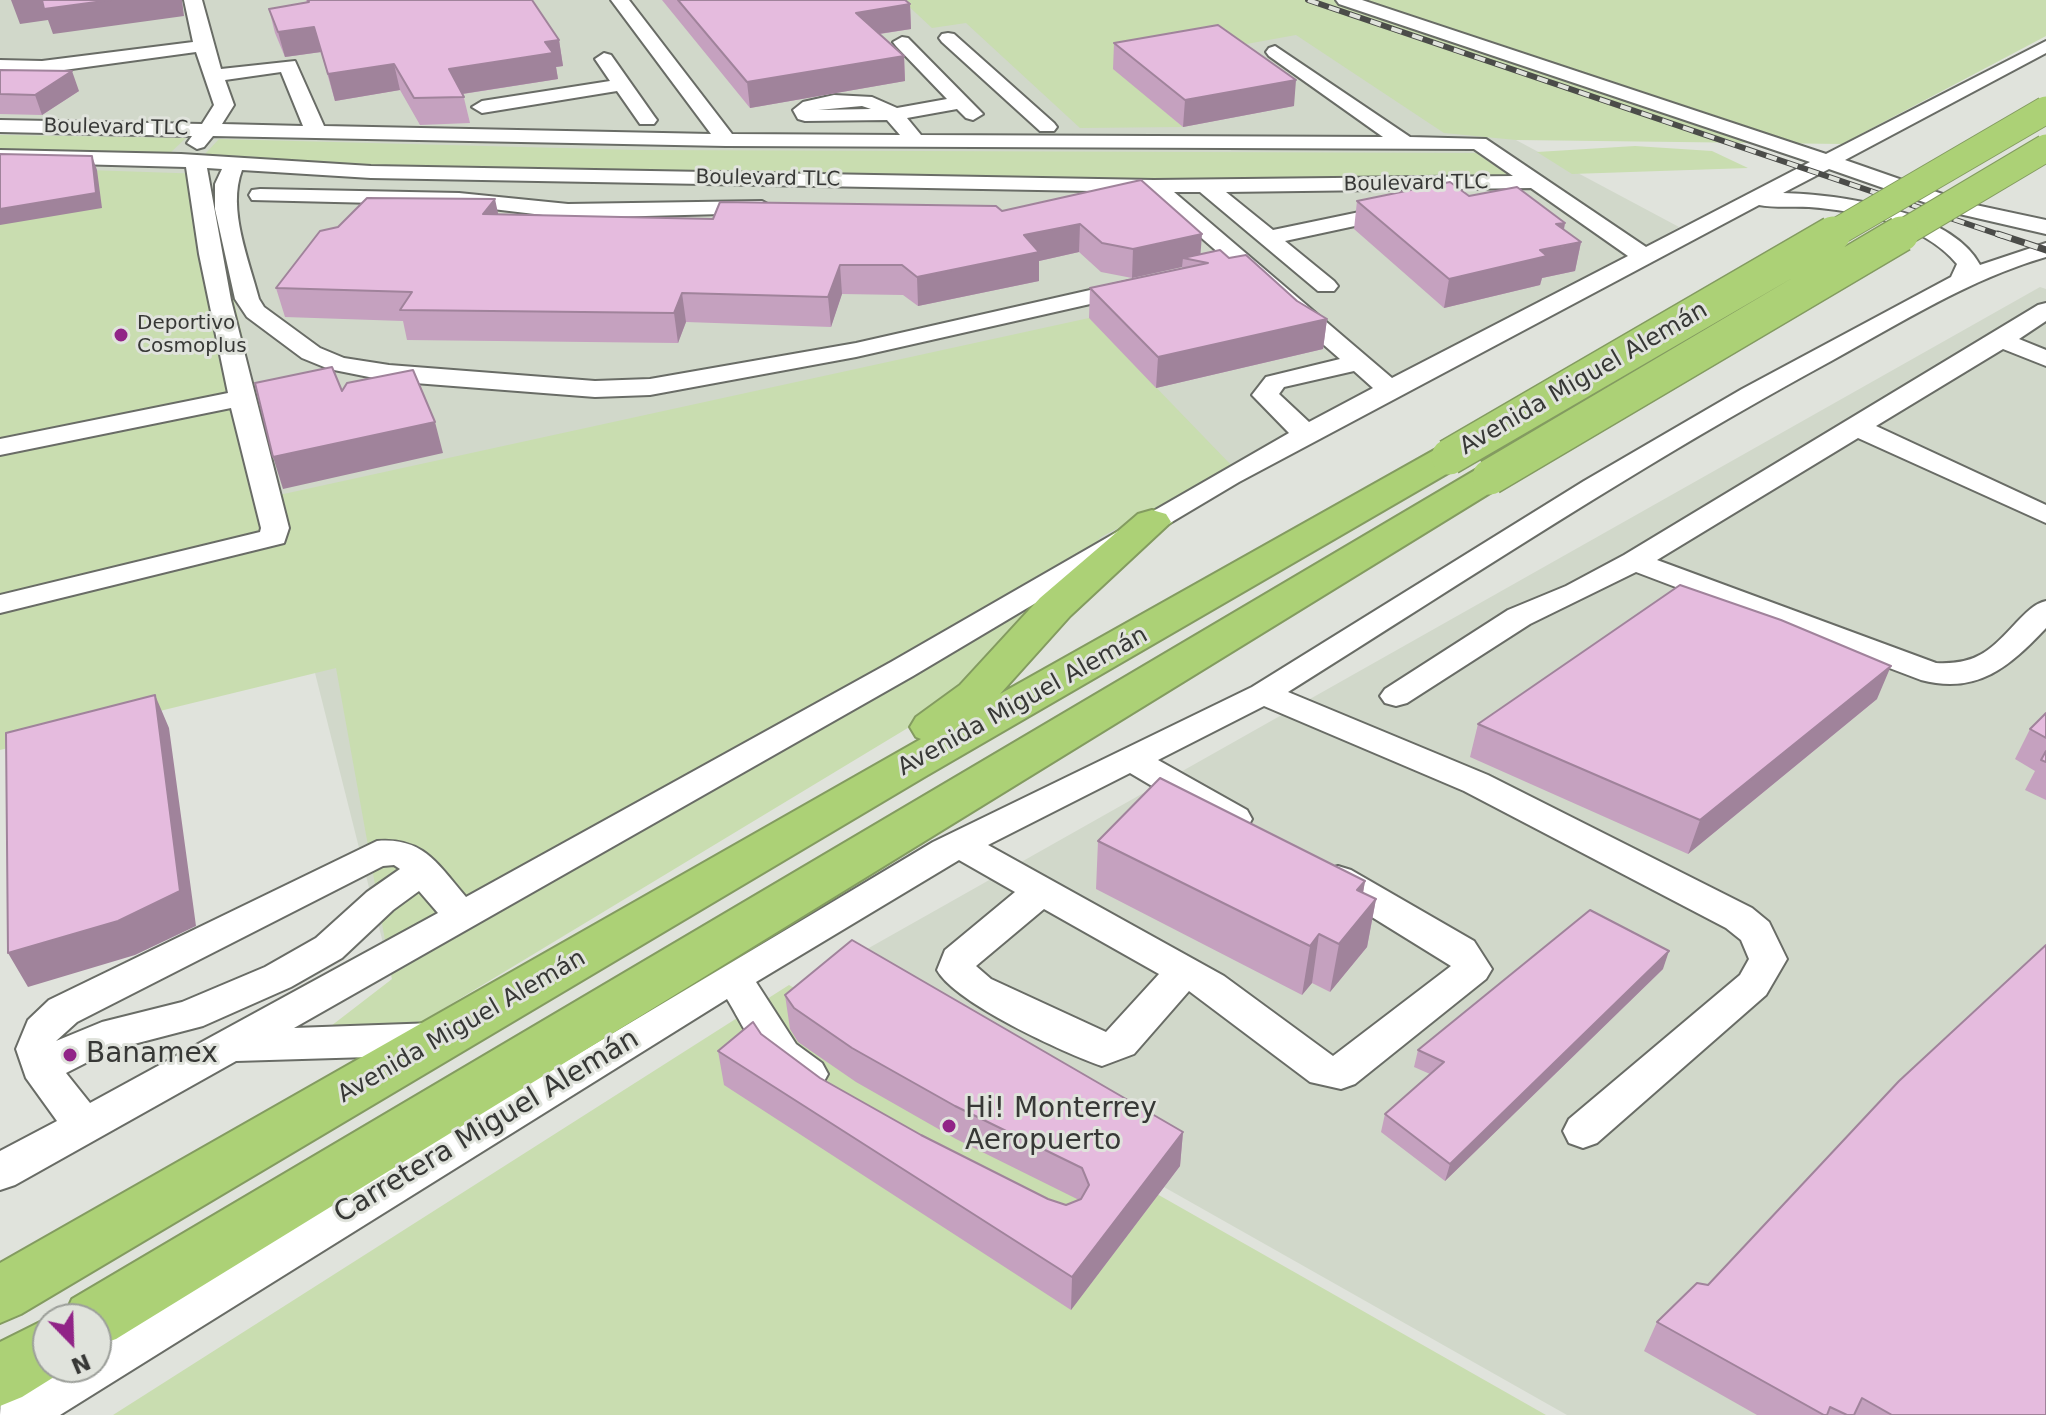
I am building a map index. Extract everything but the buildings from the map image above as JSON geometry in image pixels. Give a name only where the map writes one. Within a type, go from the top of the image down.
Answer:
[{"type":"highway","name":"Avenida Miguel Alemán","points":[[112,1308],[663,977],[1469,467],[2046,110]]},
{"type":"highway","name":"Avenida Miguel Alemán","points":[[15,1282],[593,952],[910,765],[1469,467],[2046,148]]},
{"type":"highway","points":[[593,952],[798,813],[892,756],[975,695],[1055,607],[1152,522]]},
{"type":"highway","points":[[0,1376],[32,1357]]},
{"type":"street","points":[[0,604],[259,544],[274,537],[275,528],[240,398],[188,160],[224,105],[203,46],[193,0]]},
{"type":"street","points":[[620,0],[726,140]]},
{"type":"street","points":[[1345,0],[1831,162],[1886,185],[1954,207],[2046,227]]},
{"type":"street","points":[[948,38],[1047,127]]},
{"type":"street","points":[[902,42],[999,141]]},
{"type":"street","points":[[0,66],[42,67],[203,46]]},
{"type":"street","points":[[0,1172],[900,670],[1307,435],[1644,256],[1831,162],[2046,46]]},
{"type":"street","points":[[1275,52],[1406,143]]},
{"type":"street","points":[[604,59],[647,120]]},
{"type":"street","points":[[215,76],[288,65],[316,132]]},
{"type":"street","points":[[932,72],[978,65]]},
{"type":"street","points":[[494,136],[480,102],[622,85]]},
{"type":"street","points":[[915,140],[894,114],[961,102]]},
{"type":"street","name":"Boulevard TLC","points":[[0,126],[726,140],[1479,143],[1537,182]]},
{"type":"street","name":"Boulevard TLC","points":[[0,156],[188,160],[371,172],[1154,186],[1537,182]]},
{"type":"street","points":[[234,164],[226,184],[226,209],[247,299],[255,312],[311,353],[338,364],[389,373],[595,389],[650,387],[856,350],[1159,282]]},
{"type":"street","points":[[588,211],[598,176]]},
{"type":"street","points":[[1537,182],[1644,256]]},
{"type":"street","points":[[1154,186],[1392,391]]},
{"type":"street","points":[[1206,186],[1326,286]]},
{"type":"street","points":[[260,195],[459,199],[588,211],[785,207]]},
{"type":"street","points":[[1857,197],[2042,259]]},
{"type":"street","points":[[1749,202],[1786,198],[1823,200],[1890,218],[1932,235],[1965,257],[1969,264],[1961,281]]},
{"type":"street","points":[[1268,238],[1434,202]]},
{"type":"street","points":[[663,977],[959,844],[1263,694],[1620,471],[1751,394],[1961,281],[2011,260],[2042,259]]},
{"type":"street","points":[[1217,269],[1243,263]]},
{"type":"street","points":[[1396,696],[1519,617],[1576,592],[1634,561],[2046,310]]},
{"type":"street","points":[[2001,340],[2046,359]]},
{"type":"street","points":[[1307,435],[1265,395],[1275,382],[1359,362]]},
{"type":"street","points":[[0,447],[240,398]]},
{"type":"street","points":[[1856,427],[2046,515]]},
{"type":"street","points":[[1634,561],[1932,673],[1957,676],[1988,667],[2046,610]]},
{"type":"street","points":[[1263,694],[1476,783],[1739,918],[1756,932],[1768,959],[1753,985],[1583,1131]]},
{"type":"street","points":[[1133,760],[1264,835]]},
{"type":"street","points":[[959,844],[1211,986],[1324,1071],[1341,1073],[1473,969],[1461,951],[1303,859]]},
{"type":"street","name":"Carretera Miguel Alemán","points":[[18,1415],[733,977],[959,844]]},
{"type":"street","points":[[85,1125],[40,1067],[36,1040],[43,1028],[63,1011],[377,854],[396,852],[410,857],[462,916]]},
{"type":"street","points":[[40,1067],[102,1037],[189,1015],[278,977],[329,948],[380,901],[422,871]]},
{"type":"street","points":[[1044,892],[1023,904],[958,960],[956,970],[963,978],[978,989],[1102,1050],[1120,1043],[1185,971]]},
{"type":"street","points":[[733,977],[782,1055],[840,1097]]},
{"type":"street","points":[[229,1045],[442,1039]]},
{"type":"shaded area","points":[[0,0],[1230,0],[1516,140],[1679,227],[392,979],[313,665],[0,744]]},
{"type":"shaded area","points":[[2040,287],[2046,289],[2046,1415],[1567,1415],[805,984]]},
{"type":"green space","points":[[902,0],[2046,0],[2046,36],[1842,144],[1516,140],[1444,133],[1296,35],[1114,68],[1183,127],[1080,128],[966,23],[932,28]]},
{"type":"green space","points":[[0,135],[186,138],[170,153],[0,150]]},
{"type":"green space","points":[[219,139],[637,150],[1476,153],[1514,179],[1042,178],[361,168],[205,154]]},
{"type":"green space","points":[[1635,146],[1712,151],[1748,168],[1572,174],[1537,152]]},
{"type":"green space","points":[[0,167],[205,174],[279,495],[1089,318],[1233,467],[1101,537],[964,694],[413,1027],[331,1026],[392,979],[336,668],[0,750]]},
{"type":"green space","points":[[789,985],[1546,1415],[113,1415]]},
{"type":"railway","points":[[1308,0],[2003,236]]},
{"type":"railway","points":[[1998,234],[2046,250]]},
{"type":"place","name":"Deportivo Cosmoplus","points":[[121,335]]},
{"type":"place","name":"Banamex","points":[[70,1055]]},
{"type":"place","name":"Hi! Monterrey Aeropuerto","points":[[949,1126]]}]
